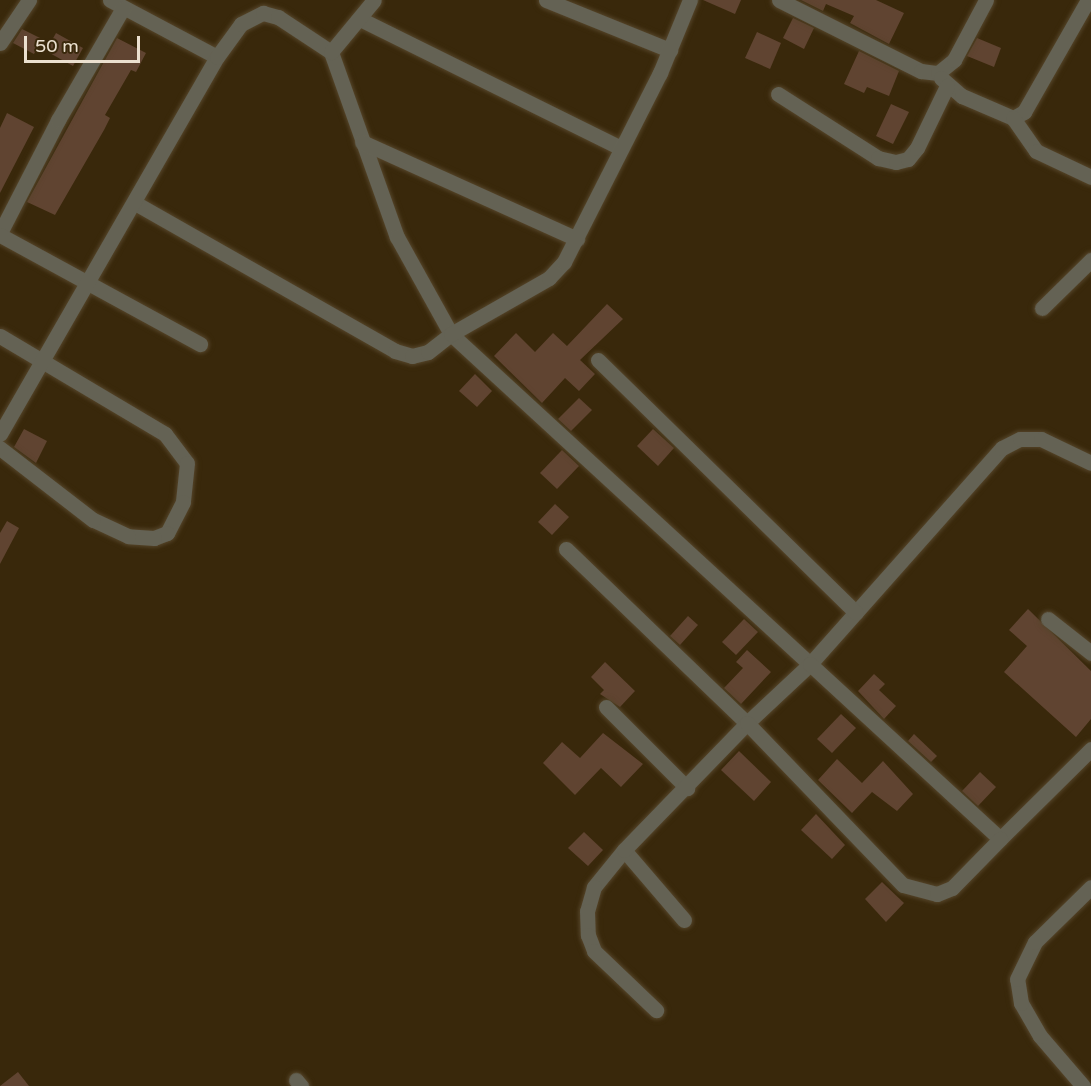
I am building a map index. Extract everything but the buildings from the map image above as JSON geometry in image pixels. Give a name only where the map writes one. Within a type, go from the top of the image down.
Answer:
[{"type":"street","points":[[0,43],[28,0]]},
{"type":"street","points":[[331,52],[374,0]]},
{"type":"street","points":[[546,0],[670,50]]},
{"type":"street","points":[[135,203],[395,351],[412,356],[428,352],[451,334],[549,278],[577,239],[670,50],[690,0]]},
{"type":"street","points":[[778,0],[943,80],[1013,117],[1036,151],[1091,177]]},
{"type":"street","points":[[778,94],[878,158],[896,162],[908,159],[917,148],[943,80],[986,0]]},
{"type":"street","points":[[1013,117],[1030,106],[1066,33],[1088,0]]},
{"type":"street","points":[[200,344],[90,281],[0,234],[116,4],[217,57]]},
{"type":"street","points":[[0,434],[217,57],[241,24],[263,13],[278,17],[331,52],[397,237],[451,334],[1000,839]]},
{"type":"street","points":[[360,19],[621,148]]},
{"type":"street","points":[[362,142],[577,239]]},
{"type":"street","points":[[1042,308],[1091,260]]},
{"type":"street","points":[[0,336],[45,359],[165,434],[182,453],[188,474],[176,522],[167,533],[153,538],[128,536],[93,520],[0,448]]},
{"type":"street","points":[[598,360],[856,613]]},
{"type":"street","points":[[656,1010],[594,951],[588,935],[586,911],[594,887],[624,850],[687,788],[747,723],[810,663],[1002,448],[1020,439],[1041,439],[1091,464]]},
{"type":"street","points":[[566,549],[747,723],[890,874],[912,889],[937,894],[952,888],[1090,751]]},
{"type":"street","points":[[1048,619],[1091,653]]},
{"type":"street","points":[[606,707],[687,788]]},
{"type":"street","points":[[624,850],[684,920]]},
{"type":"street","points":[[1083,1086],[1040,1036],[1021,1003],[1017,979],[1035,942],[1091,887]]}]
